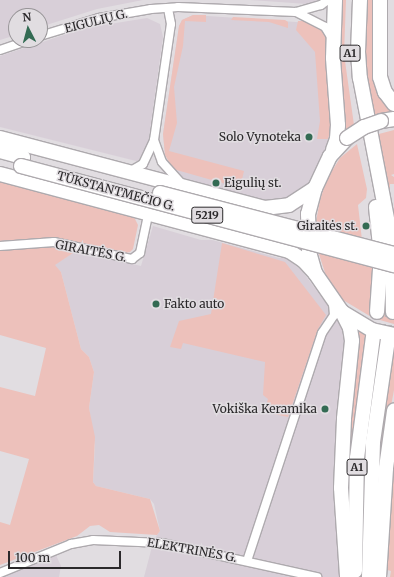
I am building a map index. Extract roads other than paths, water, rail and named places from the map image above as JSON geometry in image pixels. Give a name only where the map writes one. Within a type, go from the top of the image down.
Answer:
[{"type":"highway","points":[[315,273],[309,252],[307,229],[308,214],[315,188],[337,139],[338,125],[333,40],[335,0]]},
{"type":"highway","name":"A1","points":[[352,0],[350,52],[380,237],[381,275],[377,312]]},
{"type":"highway","name":"A1","points":[[360,0],[358,52],[359,105],[392,244],[393,312]]},
{"type":"highway","points":[[380,0],[380,77],[385,92],[394,104]]},
{"type":"highway","points":[[330,156],[346,138],[364,127],[387,120]]},
{"type":"highway","points":[[0,138],[265,208],[289,205],[315,188]]},
{"type":"highway","name":"TŪKSTANTMEČIO G.","points":[[0,151],[22,161],[394,265]]},
{"type":"highway","name":"TŪKSTANTMEČIO G.","points":[[0,160],[22,161],[394,254]]},
{"type":"highway","points":[[2,174],[289,251],[303,260],[315,273],[342,312],[351,331],[352,350],[344,419],[341,494],[347,577]]},
{"type":"highway","points":[[342,312],[366,327],[391,337]]},
{"type":"highway","name":"A1","points":[[355,577],[357,458],[373,336]]},
{"type":"highway","name":"A1","points":[[369,577],[371,461],[384,362],[391,337]]},
{"type":"highway","points":[[379,577],[386,468],[394,411]]},
{"type":"street","name":"EIGULIŲ G.","points":[[48,34],[99,18],[168,8],[179,3],[296,12],[321,5],[328,0]]},
{"type":"street","points":[[128,172],[143,164],[154,140],[171,24],[168,8]]},
{"type":"street","name":"EIGULIŲ G.","points":[[296,12],[325,27],[333,40]]},
{"type":"street","points":[[154,140],[162,162],[187,188]]},
{"type":"street","name":"GIRAITĖS G.","points":[[0,246],[54,242],[132,259],[140,253],[148,214]]},
{"type":"street","points":[[247,560],[317,348],[334,315],[333,299]]},
{"type":"street","points":[[330,322],[342,320],[351,331]]},
{"type":"street","name":"ELEKTRINĖS G.","points":[[0,573],[71,544],[94,540],[162,543],[247,560],[317,577]]},
{"type":"tunnel","points":[[388,339],[393,312]]},
{"type":"place","name":"Solo Vynoteka","points":[[309,137]]},
{"type":"place","name":"Eigulių st.","points":[[216,183]]},
{"type":"place","name":"Giraitės st.","points":[[366,226]]},
{"type":"place","name":"Fakto auto","points":[[156,304]]},
{"type":"place","name":"Vokiška Keramika","points":[[325,409]]}]
